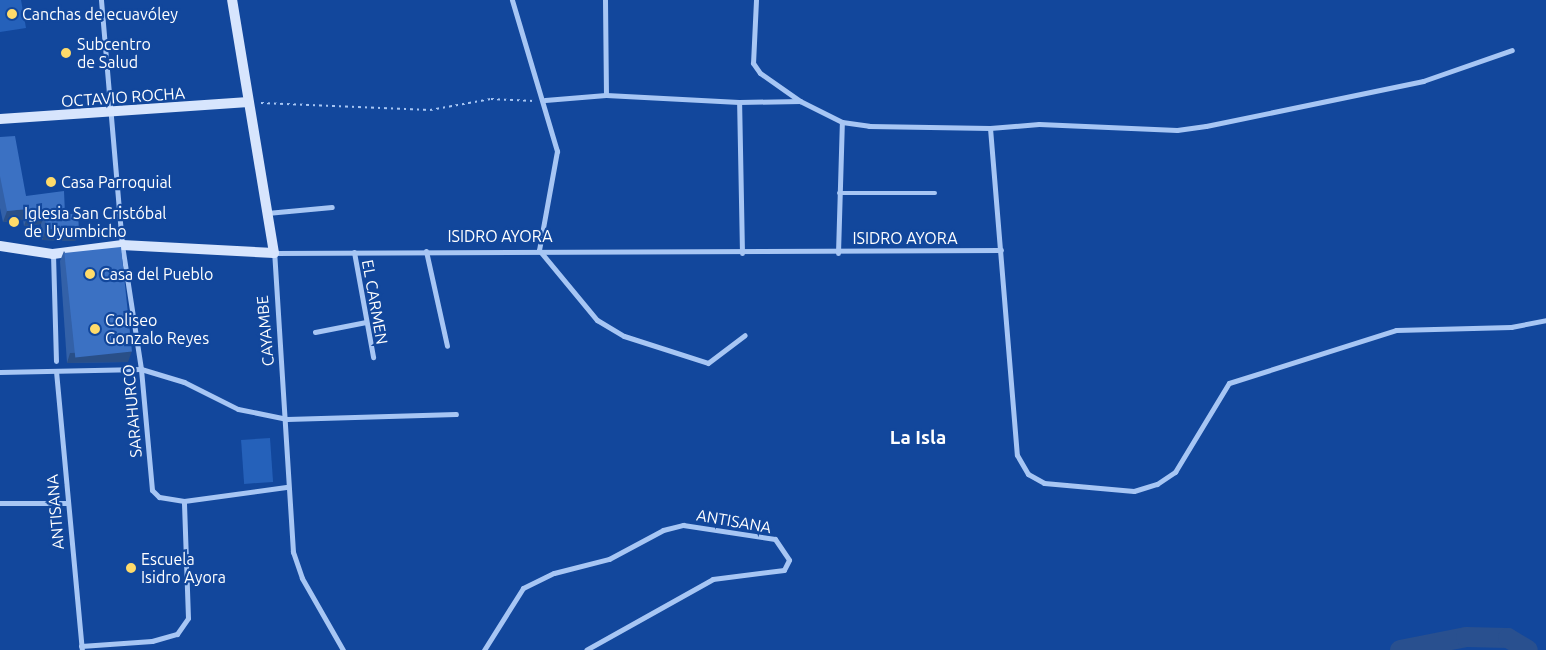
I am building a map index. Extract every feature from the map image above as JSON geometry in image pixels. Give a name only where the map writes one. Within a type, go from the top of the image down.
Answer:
[{"type":"street","name":"SARAHURCO","points":[[101,0],[114,114],[122,245],[141,369],[152,490],[159,497],[184,500],[286,487]]},
{"type":"street","name":"CAYAMBE","points":[[232,0],[274,253],[287,419],[286,487],[297,565],[343,650]]},
{"type":"street","points":[[512,0],[545,100],[557,151],[539,250],[596,320],[624,336],[708,363],[745,335]]},
{"type":"street","points":[[605,0],[606,95]]},
{"type":"street","points":[[756,0],[753,63],[760,73],[800,100],[842,122],[918,129],[990,128],[1039,124],[1177,130],[1206,126],[1422,81],[1512,50]]},
{"type":"street","points":[[545,100],[606,95],[739,102],[800,100]]},
{"type":"street","name":"OCTAVIO ROCHA","points":[[0,119],[114,114],[248,102]]},
{"type":"street","points":[[739,102],[742,253]]},
{"type":"street","points":[[838,253],[842,122]]},
{"type":"street","points":[[990,128],[1017,455],[1028,474],[1044,483],[1134,491],[1157,484],[1175,472],[1190,452],[1229,383],[1344,344],[1423,327],[1511,327],[1546,320]]},
{"type":"street","points":[[266,213],[332,207]]},
{"type":"street","name":"ISIDRO AYORA","points":[[0,246],[53,254],[122,245],[274,253],[539,250],[838,253],[1001,250]]},
{"type":"street","points":[[426,251],[446,346]]},
{"type":"street","name":"EL CARMEN","points":[[354,252],[373,357]]},
{"type":"street","points":[[53,254],[56,361]]},
{"type":"street","points":[[316,332],[366,322]]},
{"type":"street","points":[[0,372],[141,369],[184,382],[238,409],[287,419],[456,414]]},
{"type":"street","name":"ANTISANA","points":[[56,371],[66,503],[82,648]]},
{"type":"street","points":[[82,648],[152,641],[177,634],[187,624],[184,500]]},
{"type":"street","points":[[0,503],[66,503]]},
{"type":"street","name":"ANTISANA","points":[[484,650],[523,588],[554,573],[609,559],[663,530],[683,525],[775,539],[789,560],[784,570],[713,579],[586,650]]},
{"type":"lane","points":[[839,193],[935,193]]},
{"type":"path","points":[[248,102],[430,110],[491,99],[545,100]]},
{"type":"shaded area","name":"Canchas de ecuavóley","points":[[0,0],[21,0],[26,28],[0,32]]},
{"type":"shaded area","points":[[270,438],[273,482],[244,484],[241,440]]},
{"type":"building","points":[[15,136],[26,196],[64,191],[65,214],[78,214],[79,230],[46,229],[45,213],[28,215],[27,209],[7,211],[0,176],[0,137]]},
{"type":"building","points":[[121,247],[132,351],[75,357],[64,253]]},
{"type":"waterway","points":[[1400,650],[1466,637],[1508,638],[1528,650]]},
{"type":"place","name":"Canchas de ecuavóley","points":[[12,14]]},
{"type":"place","name":"Subcentro de Salud","points":[[66,53]]},
{"type":"place","name":"Casa Parroquial","points":[[51,182]]},
{"type":"place","name":"Iglesia San Cristóbal de Uyumbicho","points":[[14,222]]},
{"type":"place","name":"Casa del Pueblo","points":[[90,274]]},
{"type":"place","name":"Coliseo Gonzalo Reyes","points":[[95,329]]},
{"type":"place","name":"Escuela Isidro Ayora","points":[[131,568]]},
{"type":"district","name":"La Isla","points":[[918,438]]}]
